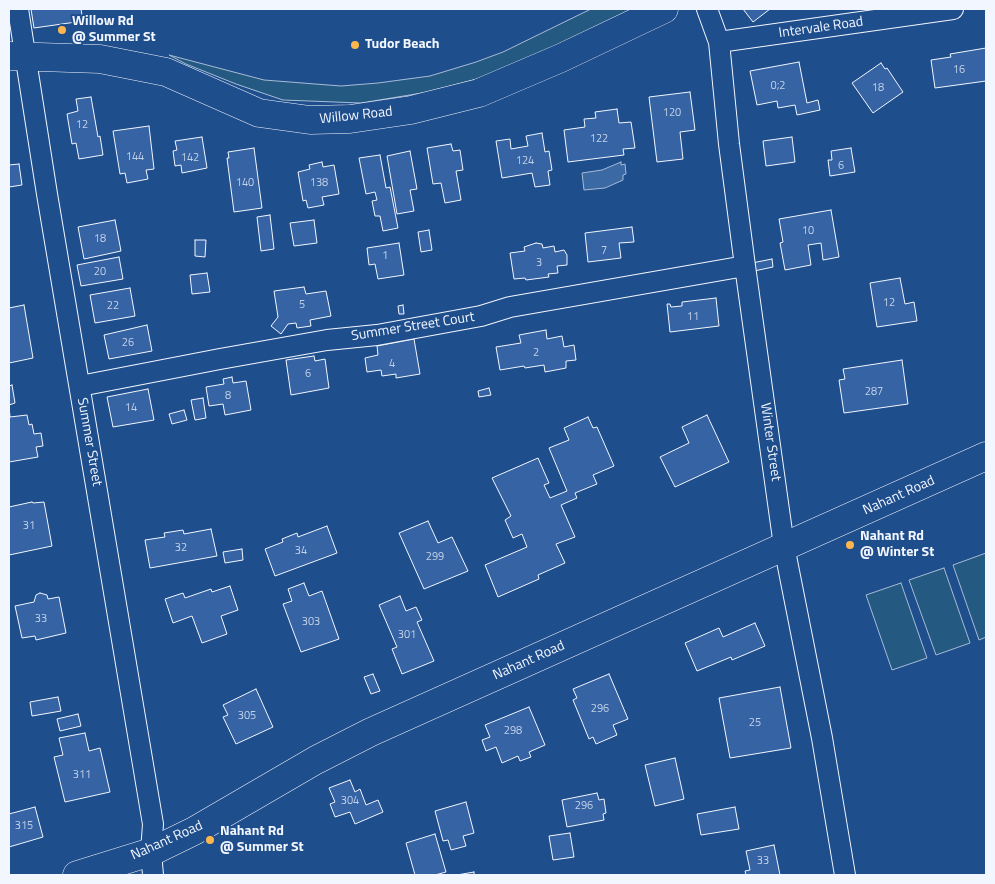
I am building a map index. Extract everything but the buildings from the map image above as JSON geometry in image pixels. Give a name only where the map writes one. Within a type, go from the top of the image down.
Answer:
[{"type":"main road","name":"Willow Road","points":[[17,56],[100,59],[166,72],[259,113],[310,120],[350,119],[411,110],[479,93],[561,58],[664,9]]},
{"type":"main road","name":"Nahant Road","points":[[78,875],[152,864],[194,832],[316,760],[371,732],[986,456]]},
{"type":"street","name":"Summer Street","points":[[18,9],[17,56],[80,386],[153,824],[152,864]]},
{"type":"street","name":"Winter Street","points":[[707,9],[719,42],[745,266],[784,546],[822,738],[845,875]]},
{"type":"street","name":"Intervale Road","points":[[719,42],[953,9]]},
{"type":"street","name":"Summer Street Court","points":[[80,386],[220,358],[317,342],[377,335],[481,316],[510,307],[745,266]]},
{"type":"shaded area","points":[[591,9],[635,9],[503,72],[428,92],[361,103],[283,100],[236,84],[186,64],[169,55],[264,80],[341,86],[378,83],[430,76],[476,62],[503,52]]},
{"type":"shaded area","points":[[621,162],[621,165],[625,164],[626,174],[623,175],[623,180],[605,188],[584,190],[582,173],[602,170]]},
{"type":"shaded area","points":[[986,553],[986,637],[979,640],[953,565]]},
{"type":"shaded area","points":[[944,568],[970,643],[936,655],[909,580]]},
{"type":"shaded area","points":[[901,583],[927,658],[892,670],[866,595]]},
{"type":"place","name":"Willow Rd @ Summer St","points":[[62,30]]},
{"type":"place","name":"Tudor Beach","points":[[355,45]]},
{"type":"place","name":"Nahant Rd @ Winter St","points":[[850,545]]},
{"type":"place","name":"Nahant Rd @ Summer St","points":[[210,840]]}]
